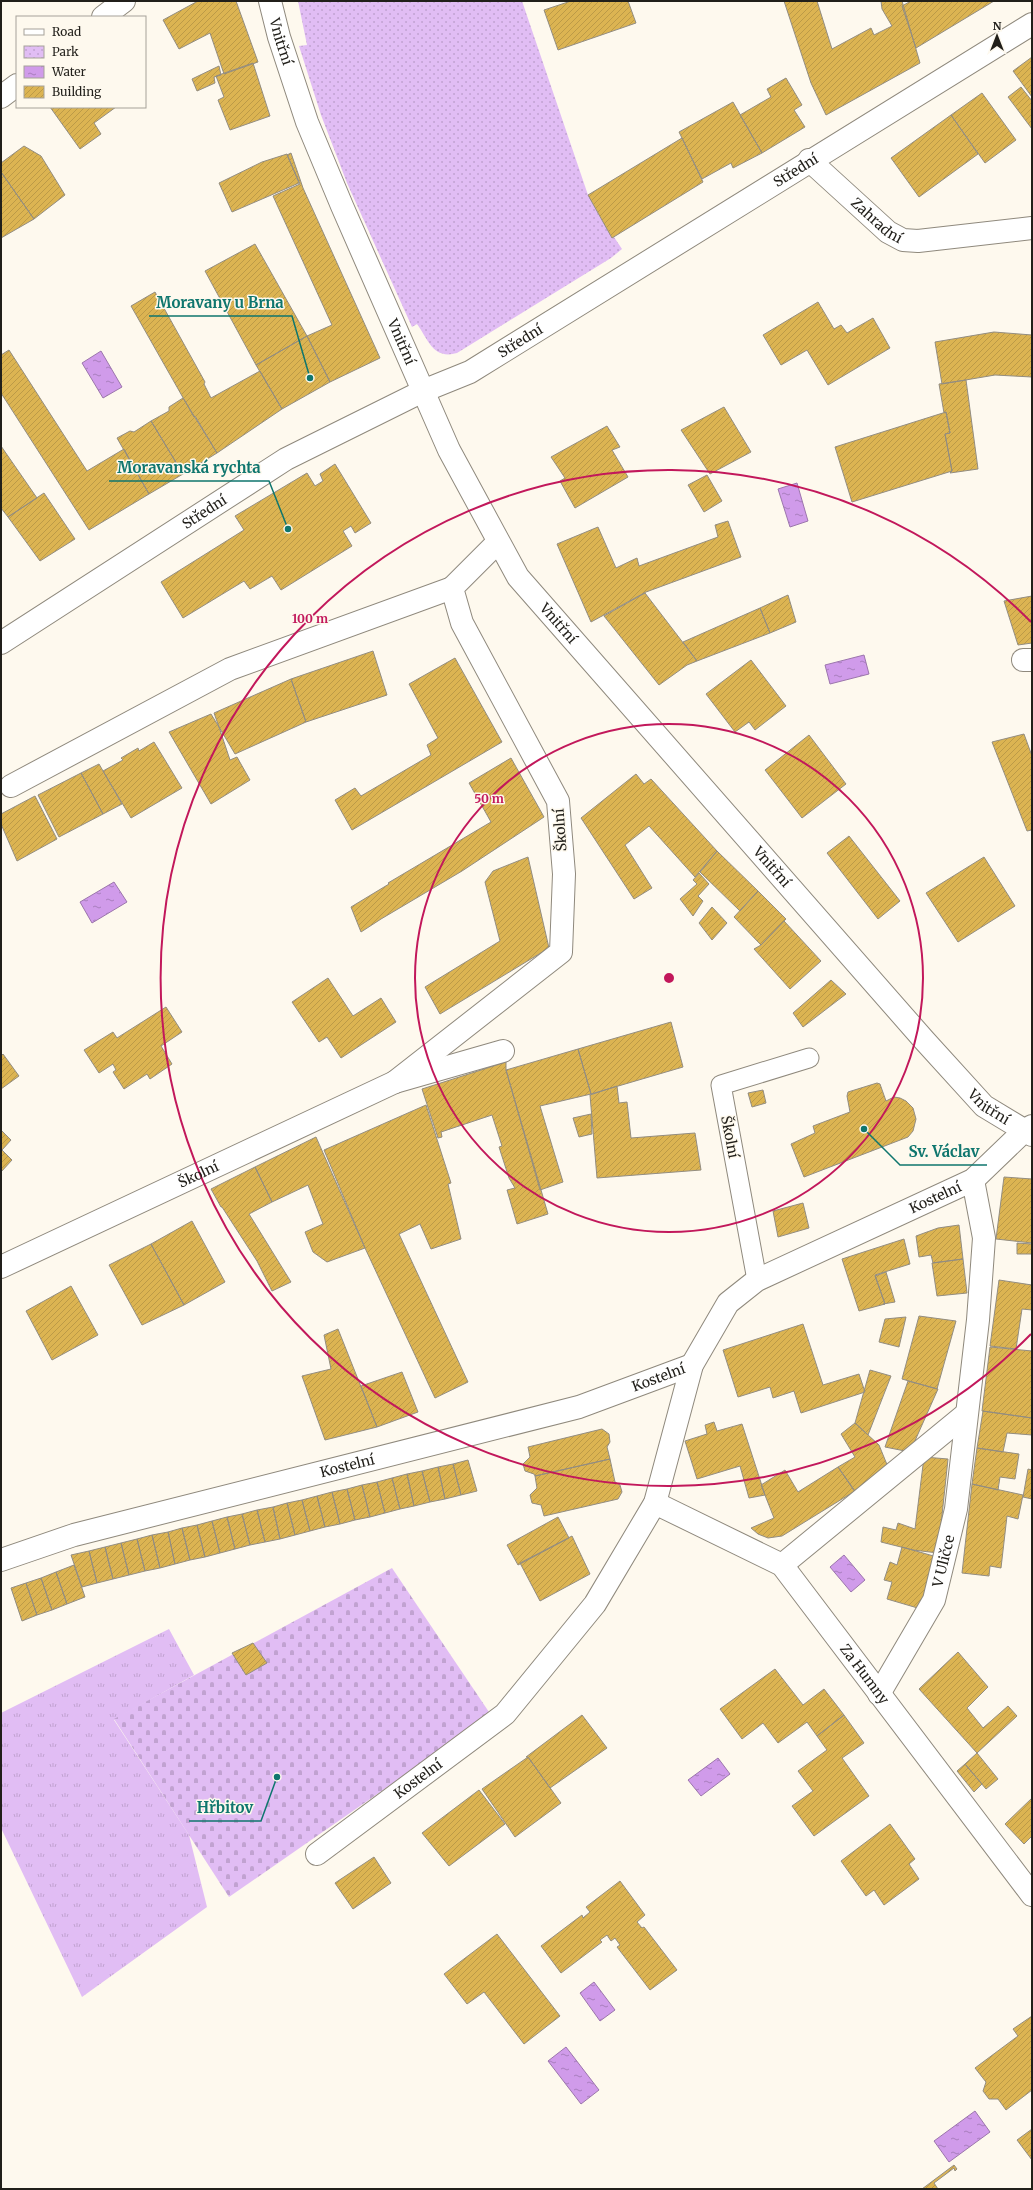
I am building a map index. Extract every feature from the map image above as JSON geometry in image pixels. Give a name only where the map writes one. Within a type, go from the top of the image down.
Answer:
[{"type":"street","points":[[104,16],[124,1]]},
{"type":"street","name":"Vnitřní","points":[[270,1],[279,37],[307,122],[449,450],[518,577],[924,1040],[984,1106],[1029,1131]]},
{"type":"street","name":"Střední","points":[[1,643],[286,459],[423,391],[476,368],[809,160],[1032,24]]},
{"type":"street","points":[[1,97],[16,85]]},
{"type":"street","name":"Zahradní","points":[[809,160],[888,232],[902,240],[932,241],[1032,228]]},
{"type":"street","points":[[11,786],[230,669],[452,588],[498,542]]},
{"type":"street","name":"Školní","points":[[395,1082],[561,952],[564,874],[558,801],[462,624],[452,588]]},
{"type":"street","name":"Školní","points":[[1,1267],[395,1082],[503,1051]]},
{"type":"street","name":"Kostelní","points":[[317,1854],[505,1714],[595,1604],[655,1503],[692,1365],[728,1303],[757,1280],[972,1180],[1029,1131]]},
{"type":"street","name":"V Uličce","points":[[879,1694],[934,1600],[956,1509],[978,1320],[984,1238],[972,1180]]},
{"type":"street","name":"Kostelní","points":[[1,1560],[74,1535],[579,1407],[692,1365]]},
{"type":"street","points":[[782,1565],[966,1414]]},
{"type":"street","name":"Za Humny","points":[[655,1503],[782,1565],[1032,1895]]},
{"type":"lane","name":"Školní","points":[[757,1280],[721,1085],[809,1058]]},
{"type":"green space","points":[[298,1],[522,1],[588,195],[612,238],[614,237],[622,249],[611,258],[457,353],[442,354],[437,351],[428,342],[417,324],[412,327],[347,183],[321,115],[299,46],[307,45]]},
{"type":"green space","points":[[392,1568],[491,1715],[229,1897],[114,1719]]},
{"type":"green space","points":[[169,1629],[194,1675],[114,1720],[189,1835],[207,1907],[82,1997],[1,1828],[1,1713]]},
{"type":"water","points":[[101,351],[122,387],[103,398],[82,363]]},
{"type":"water","points":[[797,483],[808,521],[790,527],[778,489]]},
{"type":"water","points":[[864,655],[869,674],[830,684],[825,665]]},
{"type":"water","points":[[114,882],[127,902],[92,923],[80,902]]},
{"type":"water","points":[[844,1555],[865,1580],[851,1592],[830,1567]]},
{"type":"water","points":[[718,1758],[730,1774],[701,1796],[688,1780]]},
{"type":"water","points":[[594,1982],[615,2010],[600,2021],[580,1993]]},
{"type":"water","points":[[566,2047],[599,2090],[581,2104],[548,2061]]},
{"type":"water","points":[[975,2111],[990,2132],[949,2162],[934,2141]]},
{"type":"building","points":[[198,1],[236,1],[258,62],[224,74],[210,33],[179,49],[163,20]]},
{"type":"building","points":[[571,1],[628,1],[636,23],[558,50],[544,10]]},
{"type":"building","points":[[784,1],[817,1],[832,49],[871,28],[874,35],[892,26],[882,9],[881,1],[902,1],[920,63],[826,115],[811,83]]},
{"type":"building","points":[[911,1],[994,1],[916,48],[902,6]]},
{"type":"building","points":[[1032,57],[1032,97],[1013,71]]},
{"type":"building","points":[[253,63],[270,116],[230,130],[218,100],[224,97],[216,76]]},
{"type":"building","points":[[219,66],[221,75],[214,77],[215,83],[197,91],[192,79]]},
{"type":"building","points":[[786,78],[802,105],[794,110],[805,127],[762,153],[740,115],[771,97],[767,89]]},
{"type":"building","points":[[1021,87],[1032,101],[1032,129],[1008,97]]},
{"type":"building","points":[[982,93],[1016,140],[985,163],[951,115]]},
{"type":"building","points":[[733,102],[762,153],[733,168],[731,163],[702,179],[679,132]]},
{"type":"building","points":[[51,108],[115,108],[94,123],[101,134],[80,149]]},
{"type":"building","points":[[951,115],[978,154],[919,197],[891,158]]},
{"type":"building","points":[[682,138],[703,182],[612,238],[588,195]]},
{"type":"building","points":[[24,146],[41,156],[65,195],[34,219],[1,172],[1,163]]},
{"type":"building","points":[[291,153],[303,188],[380,358],[330,382],[307,336],[332,325],[273,196],[300,184],[287,155]]},
{"type":"building","points":[[287,154],[299,183],[232,212],[219,183],[262,162]]},
{"type":"building","points":[[1,172],[34,219],[1,238]]},
{"type":"building","points":[[255,244],[307,336],[256,365],[205,271]]},
{"type":"building","points":[[155,292],[205,382],[204,384],[211,398],[260,371],[282,409],[217,453],[195,416],[194,417],[131,306]]},
{"type":"building","points":[[818,302],[834,329],[841,325],[847,333],[873,318],[890,348],[828,385],[807,350],[781,365],[763,335]]},
{"type":"building","points":[[994,332],[1032,335],[1032,377],[995,375],[942,384],[935,342]]},
{"type":"building","points":[[307,336],[330,382],[282,409],[256,365]]},
{"type":"building","points":[[9,350],[87,471],[124,449],[149,494],[89,530],[1,393],[1,355]]},
{"type":"building","points":[[966,380],[978,469],[950,473],[952,471],[945,434],[950,433],[946,412],[944,413],[939,384]]},
{"type":"building","points":[[183,398],[217,453],[183,474],[151,421],[169,411],[169,407]]},
{"type":"building","points":[[724,407],[751,452],[710,474],[681,430]]},
{"type":"building","points":[[946,412],[950,433],[945,434],[952,471],[852,502],[835,447]]},
{"type":"building","points":[[151,421],[183,474],[149,494],[117,438],[130,431],[134,432]]},
{"type":"building","points":[[607,426],[620,447],[612,450],[628,477],[575,508],[560,481],[565,478],[551,457]]},
{"type":"building","points":[[1,446],[37,498],[8,517],[1,508]]},
{"type":"building","points":[[335,464],[371,523],[355,533],[351,526],[343,531],[352,546],[281,590],[272,576],[250,589],[244,581],[183,618],[161,582],[244,530],[235,516],[307,473],[315,486],[323,481],[320,474]]},
{"type":"building","points":[[707,475],[722,501],[704,512],[688,485]]},
{"type":"building","points":[[44,493],[75,539],[40,561],[8,517]]},
{"type":"building","points":[[728,521],[741,557],[646,592],[591,622],[557,544],[598,527],[616,568],[637,558],[639,566],[718,537],[715,525]]},
{"type":"building","points":[[645,593],[697,661],[687,665],[659,685],[604,616]]},
{"type":"building","points":[[788,595],[796,622],[770,633],[760,608]]},
{"type":"building","points":[[1032,596],[1032,643],[1018,645],[1004,601]]},
{"type":"building","points":[[760,608],[770,633],[697,661],[683,642]]},
{"type":"building","points":[[373,651],[387,695],[306,722],[291,679]]},
{"type":"building","points":[[455,658],[502,742],[352,830],[335,800],[355,788],[361,796],[431,755],[427,745],[438,738],[409,684]]},
{"type":"building","points":[[751,660],[786,706],[755,730],[749,722],[735,732],[706,694]]},
{"type":"building","points":[[291,679],[306,722],[235,754],[219,727],[214,713]]},
{"type":"building","points":[[211,714],[219,727],[230,760],[237,757],[250,780],[211,804],[169,732]]},
{"type":"building","points":[[1024,734],[1032,756],[1032,830],[1027,831],[992,742]]},
{"type":"building","points":[[809,735],[846,784],[802,818],[765,770]]},
{"type":"building","points":[[154,742],[182,788],[131,818],[103,771],[123,760],[121,758],[138,748],[139,751]]},
{"type":"building","points":[[511,758],[544,817],[462,871],[361,932],[351,907],[389,884],[388,883],[491,822],[469,783]]},
{"type":"building","points":[[99,764],[122,804],[103,814],[81,773]]},
{"type":"building","points":[[81,773],[103,814],[59,837],[38,795]]},
{"type":"building","points":[[636,774],[644,784],[651,779],[717,851],[695,877],[649,826],[625,845],[652,888],[634,899],[581,818]]},
{"type":"building","points":[[35,796],[57,839],[17,861],[1,824],[1,814]]},
{"type":"building","points":[[849,836],[900,901],[878,919],[827,853]]},
{"type":"building","points":[[717,851],[758,891],[740,911],[700,872]]},
{"type":"building","points":[[528,857],[549,948],[440,1014],[425,987],[500,941],[485,882],[493,871]]},
{"type":"building","points":[[984,857],[1015,906],[958,942],[926,893]]},
{"type":"building","points":[[699,873],[709,884],[698,896],[703,901],[693,916],[680,899],[697,884],[693,880]]},
{"type":"building","points":[[758,891],[786,919],[761,945],[734,917]]},
{"type":"building","points":[[712,907],[727,923],[712,940],[699,923]]},
{"type":"building","points":[[784,921],[821,961],[790,989],[754,949],[761,945]]},
{"type":"building","points":[[328,978],[353,1016],[381,998],[396,1022],[341,1058],[327,1037],[319,1042],[292,1002]]},
{"type":"building","points":[[831,980],[846,994],[803,1027],[793,1013]]},
{"type":"building","points":[[166,1007],[182,1032],[161,1046],[172,1064],[150,1079],[147,1074],[124,1089],[113,1072],[116,1070],[113,1064],[99,1073],[84,1050],[113,1032],[117,1038]]},
{"type":"building","points":[[671,1022],[683,1067],[591,1094],[578,1049]]},
{"type":"building","points":[[578,1049],[591,1094],[540,1106],[563,1182],[540,1190],[506,1070]]},
{"type":"building","points":[[3,1054],[19,1076],[1,1089],[1,1056]]},
{"type":"building","points":[[506,1062],[506,1070],[548,1214],[517,1224],[507,1190],[515,1188],[509,1178],[499,1147],[502,1146],[492,1115],[441,1132],[442,1137],[438,1138],[422,1089]]},
{"type":"building","points":[[877,1083],[880,1084],[886,1101],[894,1097],[900,1098],[906,1101],[913,1108],[916,1119],[913,1131],[908,1137],[804,1177],[791,1144],[815,1133],[813,1126],[850,1112],[847,1096],[848,1092]]},
{"type":"building","points":[[617,1086],[619,1103],[627,1102],[631,1138],[695,1133],[701,1170],[597,1178],[590,1095]]},
{"type":"building","points":[[763,1090],[766,1103],[752,1107],[748,1093]]},
{"type":"building","points":[[426,1105],[451,1183],[448,1184],[461,1239],[431,1249],[420,1224],[399,1234],[468,1382],[435,1398],[365,1248],[324,1150]]},
{"type":"building","points":[[591,1114],[592,1134],[579,1137],[573,1118]]},
{"type":"building","points":[[1,1130],[11,1140],[2,1150],[12,1160],[1,1172]]},
{"type":"building","points":[[316,1137],[365,1248],[327,1262],[313,1252],[305,1232],[323,1224],[308,1185],[272,1202],[255,1167]]},
{"type":"building","points":[[255,1167],[272,1202],[249,1214],[291,1282],[272,1291],[257,1261],[221,1207],[211,1189]]},
{"type":"building","points":[[1004,1177],[1032,1179],[1032,1243],[996,1239]]},
{"type":"building","points":[[803,1203],[809,1228],[778,1237],[773,1211]]},
{"type":"building","points":[[192,1221],[225,1282],[184,1305],[151,1244]]},
{"type":"building","points":[[959,1225],[963,1259],[933,1263],[931,1255],[919,1257],[916,1236],[938,1228]]},
{"type":"building","points":[[904,1239],[910,1264],[875,1275],[885,1304],[859,1311],[842,1259]]},
{"type":"building","points":[[1017,1243],[1032,1244],[1032,1254],[1017,1254]]},
{"type":"building","points":[[151,1244],[184,1305],[142,1325],[109,1265]]},
{"type":"building","points":[[963,1259],[967,1293],[937,1296],[932,1263]]},
{"type":"building","points":[[886,1272],[895,1302],[885,1304],[875,1276]]},
{"type":"building","points":[[999,1280],[1032,1285],[1032,1310],[1022,1309],[1016,1349],[990,1346]]},
{"type":"building","points":[[71,1286],[98,1335],[52,1360],[26,1311]]},
{"type":"building","points":[[919,1316],[956,1321],[937,1389],[902,1379]]},
{"type":"building","points":[[906,1317],[899,1347],[879,1342],[885,1319]]},
{"type":"building","points":[[803,1324],[823,1385],[859,1374],[865,1392],[801,1413],[794,1391],[773,1398],[770,1387],[738,1397],[723,1350]]},
{"type":"building","points":[[338,1329],[377,1427],[325,1440],[302,1376],[331,1369],[324,1335]]},
{"type":"building","points":[[990,1347],[1032,1351],[1032,1418],[982,1411]]},
{"type":"building","points":[[870,1370],[891,1376],[868,1435],[855,1423]]},
{"type":"building","points":[[402,1372],[418,1412],[377,1427],[361,1386]]},
{"type":"building","points":[[908,1381],[938,1389],[910,1452],[885,1447]]},
{"type":"building","points":[[983,1411],[1032,1418],[1032,1435],[1007,1433],[1003,1452],[977,1448]]},
{"type":"building","points":[[714,1422],[717,1431],[742,1424],[765,1495],[749,1498],[740,1466],[697,1479],[685,1441],[707,1434],[705,1425]]},
{"type":"building","points":[[855,1423],[879,1445],[888,1467],[855,1492],[838,1467],[855,1457],[841,1434]]},
{"type":"building","points":[[602,1429],[609,1434],[610,1442],[607,1447],[610,1459],[535,1476],[534,1474],[525,1471],[523,1464],[530,1457],[528,1447]]},
{"type":"building","points":[[977,1448],[1019,1454],[1015,1479],[1000,1477],[998,1490],[972,1484]]},
{"type":"building","points":[[924,1457],[948,1459],[938,1553],[913,1550],[881,1542],[883,1527],[896,1530],[898,1523],[915,1529]]},
{"type":"building","points":[[610,1459],[615,1482],[620,1485],[622,1492],[618,1499],[544,1516],[541,1505],[532,1503],[530,1495],[537,1488],[535,1476]]},
{"type":"building","points":[[468,1460],[477,1491],[461,1495],[453,1464]]},
{"type":"building","points":[[453,1464],[461,1495],[445,1499],[438,1467]]},
{"type":"building","points":[[438,1467],[445,1499],[430,1502],[422,1471]]},
{"type":"building","points":[[838,1467],[855,1491],[782,1536],[768,1538],[758,1534],[751,1528],[774,1518],[761,1485],[785,1470],[798,1492]]},
{"type":"building","points":[[1028,1469],[1032,1470],[1032,1499],[1023,1497]]},
{"type":"building","points":[[422,1471],[430,1502],[414,1506],[407,1474]]},
{"type":"building","points":[[407,1474],[414,1506],[400,1509],[392,1478]]},
{"type":"building","points":[[392,1478],[400,1509],[385,1513],[377,1482]]},
{"type":"building","points":[[377,1482],[385,1513],[370,1517],[362,1485]]},
{"type":"building","points":[[972,1484],[1023,1495],[1018,1519],[1007,1516],[1001,1568],[990,1566],[989,1576],[962,1573]]},
{"type":"building","points":[[362,1485],[370,1517],[355,1520],[347,1489]]},
{"type":"building","points":[[347,1489],[355,1520],[340,1524],[332,1492]]},
{"type":"building","points":[[332,1492],[340,1524],[325,1527],[317,1496]]},
{"type":"building","points":[[317,1496],[325,1527],[310,1531],[302,1500]]},
{"type":"building","points":[[302,1500],[310,1531],[295,1535],[287,1503]]},
{"type":"building","points":[[287,1503],[295,1535],[280,1539],[273,1507]]},
{"type":"building","points":[[273,1507],[280,1539],[265,1542],[257,1510]]},
{"type":"building","points":[[257,1510],[265,1542],[250,1545],[242,1514]]},
{"type":"building","points":[[242,1514],[250,1545],[235,1549],[227,1517]]},
{"type":"building","points":[[227,1517],[235,1549],[220,1553],[212,1521]]},
{"type":"building","points":[[558,1517],[569,1538],[518,1565],[507,1545]]},
{"type":"building","points":[[212,1521],[220,1553],[205,1557],[197,1525]]},
{"type":"building","points":[[197,1525],[205,1557],[190,1560],[182,1528]]},
{"type":"building","points":[[182,1528],[190,1560],[175,1564],[168,1532]]},
{"type":"building","points":[[168,1532],[175,1564],[160,1568],[152,1535]]},
{"type":"building","points":[[152,1535],[160,1568],[145,1571],[137,1539]]},
{"type":"building","points":[[572,1536],[590,1574],[540,1601],[520,1563]]},
{"type":"building","points":[[137,1539],[145,1571],[129,1575],[121,1543]]},
{"type":"building","points":[[121,1543],[129,1575],[113,1579],[105,1547]]},
{"type":"building","points":[[105,1547],[113,1579],[97,1583],[89,1551]]},
{"type":"building","points":[[902,1547],[937,1557],[921,1609],[887,1599],[892,1582],[884,1580],[890,1562],[897,1565]]},
{"type":"building","points":[[89,1551],[97,1583],[82,1587],[71,1555]]},
{"type":"building","points":[[74,1565],[85,1597],[67,1604],[56,1572]]},
{"type":"building","points":[[56,1572],[67,1604],[52,1610],[41,1578]]},
{"type":"building","points":[[41,1578],[52,1610],[37,1615],[26,1583]]},
{"type":"building","points":[[26,1583],[37,1615],[22,1621],[11,1588]]},
{"type":"building","points":[[253,1643],[267,1663],[246,1675],[232,1653]]},
{"type":"building","points":[[958,1652],[988,1687],[967,1708],[983,1728],[1008,1706],[1017,1716],[977,1753],[919,1689]]},
{"type":"building","points":[[775,1669],[803,1705],[824,1689],[844,1715],[817,1736],[807,1722],[778,1743],[763,1723],[742,1739],[720,1709]]},
{"type":"building","points":[[582,1715],[607,1748],[550,1788],[528,1757],[526,1757]]},
{"type":"building","points":[[844,1715],[864,1743],[842,1758],[869,1796],[814,1836],[792,1806],[813,1791],[798,1771],[827,1750],[817,1736]]},
{"type":"building","points":[[977,1753],[998,1779],[986,1789],[965,1764]]},
{"type":"building","points":[[528,1757],[561,1803],[515,1837],[482,1789]]},
{"type":"building","points":[[965,1764],[982,1784],[974,1792],[957,1771]]},
{"type":"building","points":[[479,1790],[505,1824],[449,1866],[422,1833]]},
{"type":"building","points":[[1032,1798],[1032,1836],[1024,1844],[1005,1824]]},
{"type":"building","points":[[890,1824],[915,1859],[909,1864],[919,1879],[884,1905],[874,1890],[866,1896],[841,1861]]},
{"type":"building","points":[[374,1857],[391,1883],[353,1909],[335,1883]]},
{"type":"building","points":[[620,1881],[645,1915],[637,1922],[642,1928],[644,1927],[677,1970],[650,1990],[617,1947],[620,1945],[615,1938],[611,1941],[607,1935],[600,1940],[602,1942],[561,1973],[541,1946],[582,1915],[583,1918],[590,1912],[586,1907]]},
{"type":"building","points":[[497,1934],[560,2016],[524,2044],[484,1992],[467,2004],[444,1974]]},
{"type":"building","points":[[1032,2016],[1032,2090],[1006,2110],[998,2099],[989,2099],[983,2091],[986,2082],[975,2068],[1018,2036],[1013,2029]]},
{"type":"building","points":[[1032,2129],[1032,2160],[1017,2140]]},
{"type":"building","points":[[954,2165],[957,2169],[955,2171],[954,2168],[934,2183],[938,2189],[922,2189]]},
{"type":"place","name":"Moravany u Brna","points":[[310,378]]},
{"type":"place","name":"Moravanská rychta","points":[[288,529]]},
{"type":"place","name":"Sv. Václav","points":[[864,1129]]},
{"type":"place","name":"Hřbitov","points":[[277,1777]]}]
